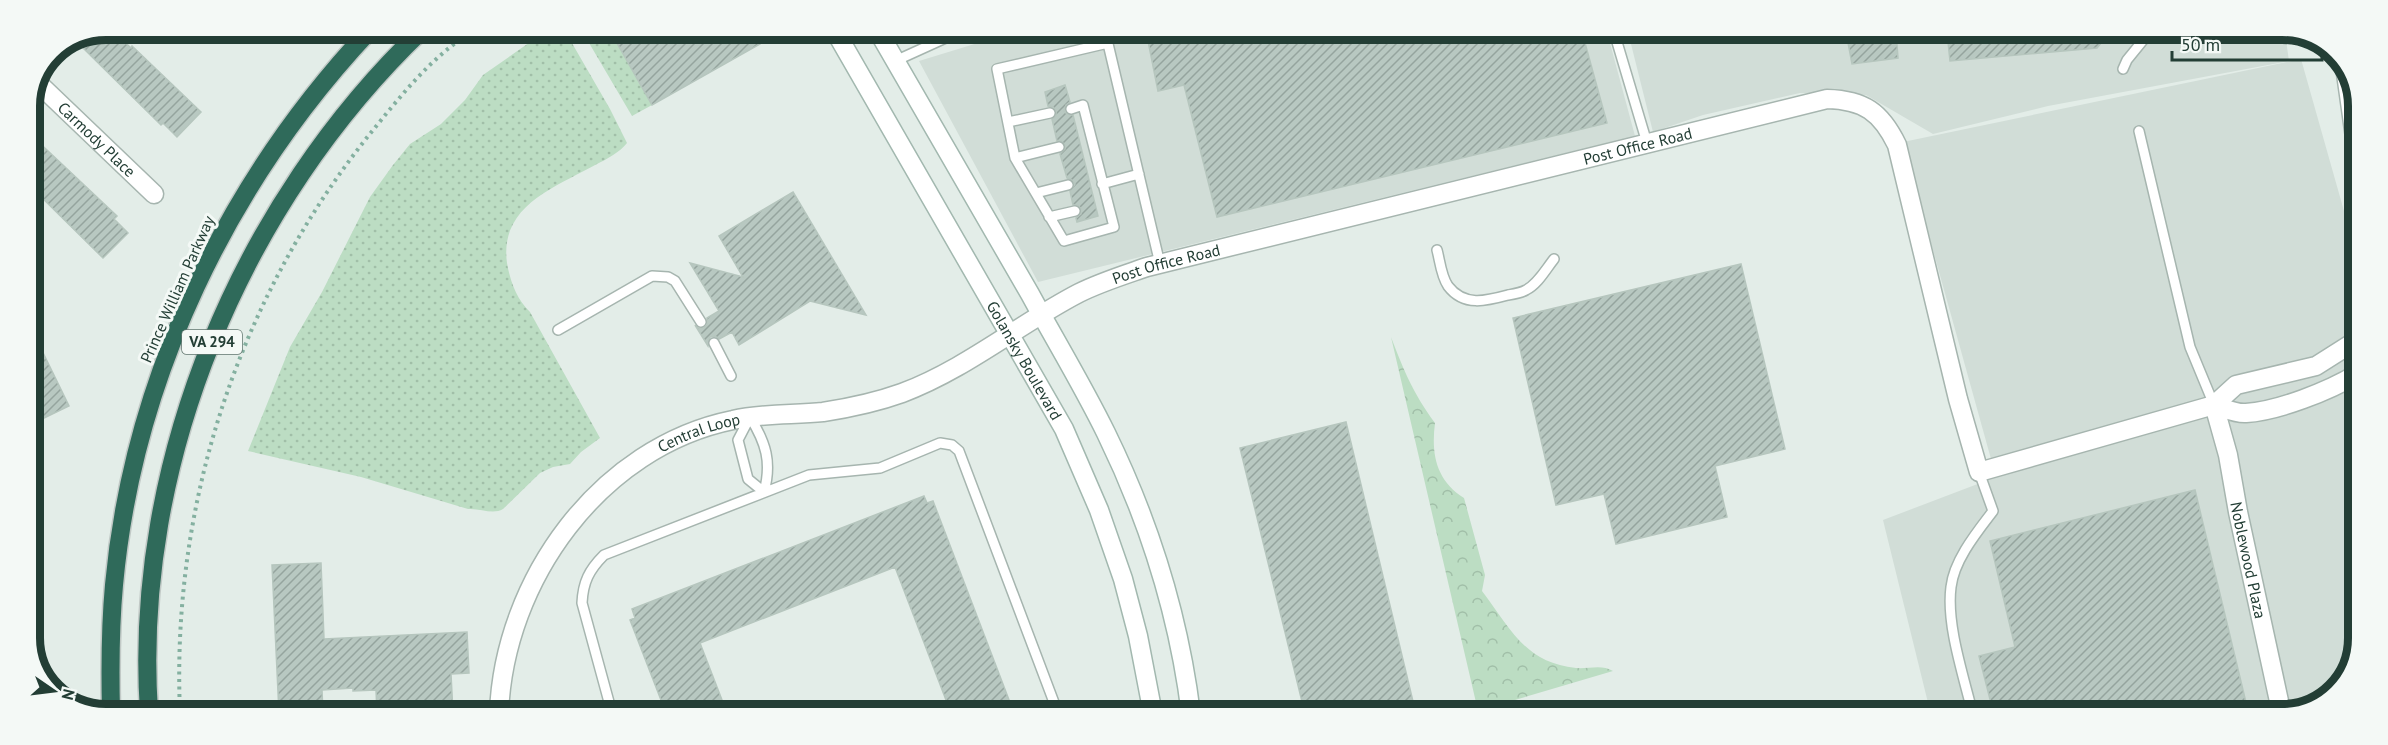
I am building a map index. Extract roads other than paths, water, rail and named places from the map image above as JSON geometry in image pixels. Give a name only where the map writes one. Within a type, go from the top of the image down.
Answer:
[{"type":"highway","name":"Prince William Parkway","points":[[111,704],[110,648],[113,595],[125,507],[142,431],[159,377],[178,327],[210,256],[234,211],[305,106],[361,41]]},
{"type":"highway","name":"VA 294","points":[[149,704],[148,632],[152,575],[168,483],[179,437],[199,373],[229,301],[252,254],[285,198],[321,144],[354,102],[411,41]]},
{"type":"street","name":"Golansky Boulevard","points":[[841,41],[1064,429],[1099,510],[1123,579],[1138,636],[1151,704]]},
{"type":"street","points":[[884,41],[1106,432],[1133,493],[1155,556],[1174,620],[1189,704]]},
{"type":"street","name":"Carmody Place","points":[[44,88],[154,194]]},
{"type":"street","name":"Post Office Road","points":[[1041,315],[1100,284],[1160,264],[1827,99],[1852,102],[1876,113],[1888,126],[1897,144],[1962,417],[1979,472]]},
{"type":"street","name":"Central Loop","points":[[500,704],[506,658],[522,605],[547,559],[591,500],[620,472],[667,442],[700,428],[750,417],[823,412],[862,405],[900,393],[958,366],[1041,315]]},
{"type":"street","points":[[1979,472],[2214,405],[2236,385],[2316,366],[2347,346]]},
{"type":"street","points":[[2214,405],[2245,413],[2306,398],[2348,378]]},
{"type":"street","name":"Noblewood Plaza","points":[[2214,405],[2228,455],[2280,704]]},
{"type":"lane","points":[[895,61],[939,41]]},
{"type":"lane","points":[[1617,41],[1647,143]]},
{"type":"lane","points":[[2123,69],[2127,60],[2142,41]]},
{"type":"lane","points":[[1071,109],[1083,105],[1114,227],[1064,241],[1015,158],[997,69],[1108,43],[1160,264]]},
{"type":"lane","points":[[2343,83],[2347,114]]},
{"type":"lane","points":[[1008,122],[1050,113]]},
{"type":"lane","points":[[2139,131],[2190,347],[2214,405]]},
{"type":"lane","points":[[1080,142],[1091,139]]},
{"type":"lane","points":[[1015,158],[1059,147]]},
{"type":"lane","points":[[1089,179],[1102,180],[1139,174]]},
{"type":"lane","points":[[1036,193],[1068,185]]},
{"type":"lane","points":[[1095,205],[1107,202]]},
{"type":"lane","points":[[1049,217],[1075,210]]},
{"type":"lane","points":[[1437,250],[1448,285],[1459,296],[1470,301],[1525,291],[1539,279],[1554,259]]},
{"type":"lane","points":[[558,330],[652,276],[668,277],[675,281],[701,322]]},
{"type":"lane","points":[[714,343],[731,376]]},
{"type":"lane","points":[[750,417],[738,440],[748,479],[764,492]]},
{"type":"lane","points":[[750,417],[761,435],[769,471],[764,492]]},
{"type":"lane","points":[[610,704],[582,603],[583,587],[590,568],[604,555],[809,475],[880,468],[940,443],[952,445],[959,451],[1054,704]]},
{"type":"lane","points":[[1970,704],[1953,630],[1950,587],[1965,547],[1993,511],[1979,472]]}]
